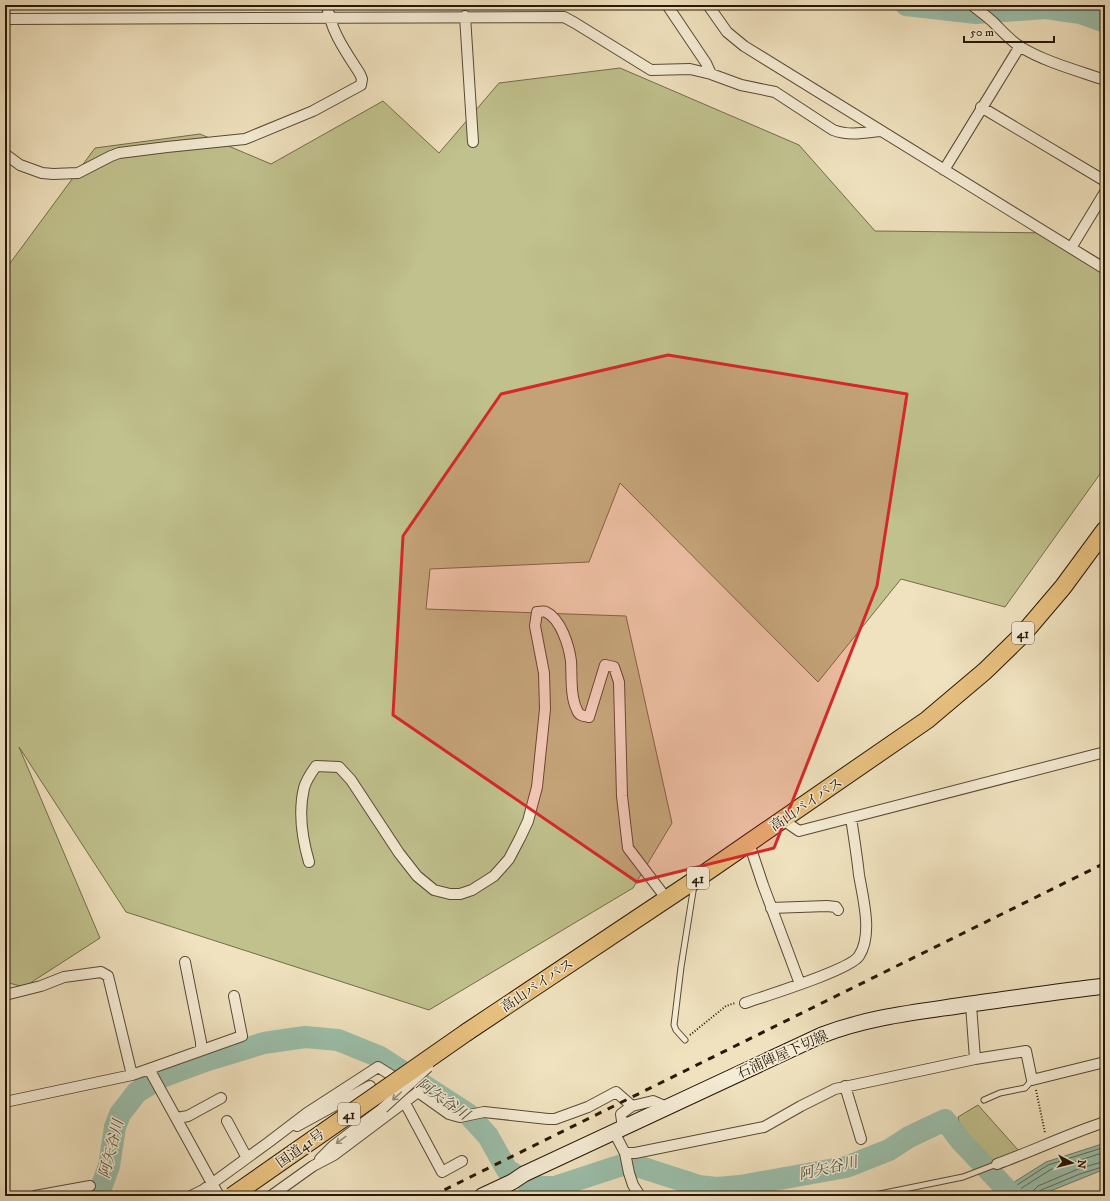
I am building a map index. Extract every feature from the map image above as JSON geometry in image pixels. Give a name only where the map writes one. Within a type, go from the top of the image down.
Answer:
[{"type":"highway","name":"高山バイパス","points":[[467,1032],[695,880],[927,720],[985,671],[1022,634],[1063,587],[1105,530]]},
{"type":"highway","points":[[370,1086],[434,1046],[467,1032]]},
{"type":"highway","name":"国道41号","points":[[232,1196],[467,1032]]},
{"type":"main road","name":"石浦陣屋下切線","points":[[482,1196],[667,1107],[822,1035],[844,1027],[867,1020],[912,1012],[1105,986]]},
{"type":"street","points":[[5,154],[27,168],[42,173],[78,173],[119,153],[245,139],[263,133],[313,111],[361,85],[362,79],[334,31],[329,18],[327,5]]},
{"type":"street","points":[[667,5],[706,63],[711,74]]},
{"type":"street","points":[[708,5],[727,32],[744,46],[1105,269]]},
{"type":"street","points":[[972,5],[994,23],[999,30],[1020,46],[1045,58],[1105,80]]},
{"type":"street","points":[[465,16],[473,142]]},
{"type":"street","points":[[5,19],[465,16],[564,17],[652,70],[690,69],[711,74],[741,85],[775,92],[833,130],[842,134],[851,135],[880,131]]},
{"type":"street","points":[[944,170],[1020,46]]},
{"type":"street","points":[[982,107],[1105,181]]},
{"type":"street","points":[[1071,248],[1105,192]]},
{"type":"street","points":[[309,862],[304,847],[300,817],[304,788],[307,779],[316,766],[339,767],[351,780],[399,853],[417,876],[434,890],[450,894],[460,894],[472,890],[494,876],[509,859],[520,838],[528,821],[537,787],[545,709],[544,673],[535,626],[537,612],[546,612],[556,620],[564,634],[570,659],[572,691],[577,711],[582,716],[590,717],[605,665],[614,667],[619,682],[622,796],[628,848],[666,898]]},
{"type":"street","points":[[783,820],[799,831],[1105,752]]},
{"type":"street","points":[[745,1002],[800,984],[846,966],[859,957],[862,951],[866,931],[866,919],[851,818]]},
{"type":"street","points":[[749,843],[771,908],[800,984]]},
{"type":"street","points":[[771,908],[827,906],[836,907],[838,910]]},
{"type":"street","points":[[185,962],[201,1042],[201,1050]]},
{"type":"street","points":[[5,995],[41,986],[64,977],[100,972],[108,976],[132,1075]]},
{"type":"street","points":[[5,1102],[151,1071],[201,1050],[242,1036],[234,996]]},
{"type":"street","points":[[971,1004],[975,1059]]},
{"type":"street","points":[[313,1166],[333,1146],[383,1108],[467,1032]]},
{"type":"street","points":[[626,1155],[764,1127],[835,1089],[975,1059],[1026,1051],[1033,1079],[1105,1062]]},
{"type":"street","points":[[191,1196],[211,1184],[307,1113],[378,1067],[418,1092],[449,1114],[460,1117],[479,1113],[539,1119],[555,1119],[588,1107],[616,1092],[632,1106]]},
{"type":"street","points":[[151,1071],[211,1184],[219,1196]]},
{"type":"street","points":[[269,1142],[370,1086]]},
{"type":"street","points":[[845,1086],[861,1139]]},
{"type":"street","points":[[271,1196],[313,1166],[334,1155],[418,1092]]},
{"type":"street","points":[[177,1118],[188,1116],[221,1098]]},
{"type":"street","points":[[640,1196],[633,1185],[629,1173],[619,1130],[621,1114],[632,1106],[653,1101],[667,1107]]},
{"type":"street","points":[[405,1103],[442,1172],[462,1161]]},
{"type":"street","points":[[226,1121],[247,1158]]},
{"type":"street","points":[[997,1164],[1105,1122]]},
{"type":"street","points":[[34,1196],[90,1186]]},
{"type":"lane","points":[[685,1040],[676,1030],[674,1025],[681,967],[695,880]]},
{"type":"lane","points":[[984,1100],[1000,1093],[1025,1088],[1033,1079]]},
{"type":"lane","points":[[870,1196],[963,1177],[997,1164]]},
{"type":"path","points":[[685,1040],[726,1006],[741,1001],[745,1002]]},
{"type":"path","points":[[1033,1079],[1047,1144]]},
{"type":"highlighted area","points":[[668,355],[907,394],[877,586],[774,848],[637,882],[393,715],[403,536],[501,394]]},
{"type":"shaded area","points":[[620,68],[799,145],[875,231],[1056,233],[1105,262],[1105,467],[1005,607],[901,579],[818,682],[620,483],[589,562],[430,569],[426,609],[626,616],[672,823],[633,888],[429,1010],[126,912],[19,747],[100,938],[24,987],[5,982],[5,270],[95,148],[200,134],[271,164],[383,101],[439,153],[499,83]]},
{"type":"shaded area","points":[[978,1105],[1019,1151],[994,1161],[963,1136],[958,1117]]},
{"type":"water","points":[[1105,1143],[1105,1169],[1038,1196],[992,1196],[1046,1162]]},
{"type":"waterway","points":[[906,5],[976,13],[1046,8],[1080,13],[1105,22]]},
{"type":"waterway","name":"阿矢谷川","points":[[98,1196],[109,1166],[115,1127],[120,1114],[137,1092],[162,1077],[208,1060],[264,1043],[305,1037],[338,1040],[380,1057],[468,1114],[488,1136],[507,1170],[532,1185],[555,1187],[622,1165],[637,1166],[699,1186],[717,1188],[740,1186],[846,1167],[889,1150],[909,1137],[945,1120],[960,1140],[1013,1196]]},
{"type":"railway","points":[[432,1196],[1105,863]]}]
